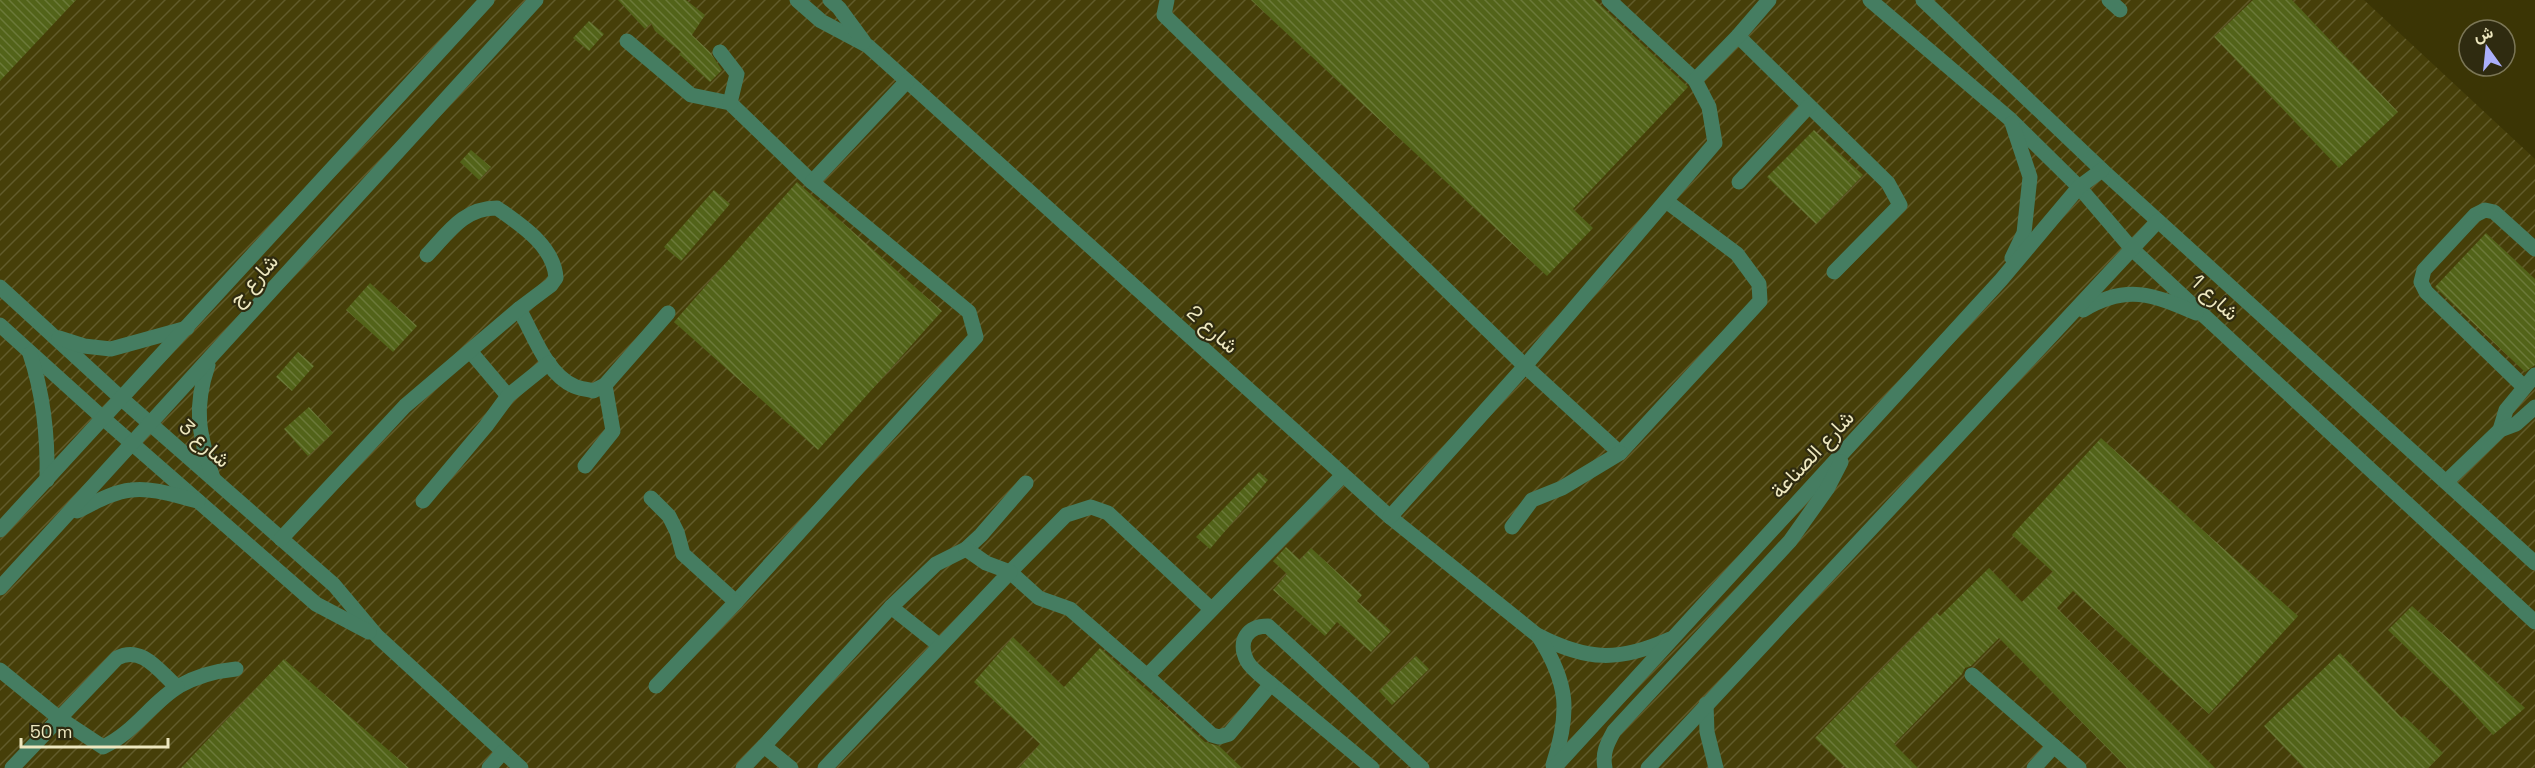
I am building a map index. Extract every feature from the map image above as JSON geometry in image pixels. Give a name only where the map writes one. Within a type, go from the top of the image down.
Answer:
[{"type":"street","name":"شارع ج","points":[[0,530],[188,328],[486,0]]},
{"type":"street","name":"شارع ج","points":[[0,588],[536,0]]},
{"type":"street","name":"شارع 2","points":[[797,0],[821,21],[868,46]]},
{"type":"street","name":"شارع 2","points":[[830,0],[839,8],[868,46],[1342,475],[1390,517],[1537,635],[1562,648],[1589,655],[1626,654],[1645,650],[1670,639]]},
{"type":"street","points":[[1167,0],[1164,15],[1525,366],[1620,453]]},
{"type":"street","points":[[1390,517],[1525,366],[1715,143],[1708,107],[1695,80],[1609,0]]},
{"type":"street","points":[[1695,80],[1769,0]]},
{"type":"street","name":"شارع 1","points":[[1870,0],[2011,120],[2079,187],[2132,249],[2535,622]]},
{"type":"street","name":"شارع 1","points":[[1923,0],[2102,170],[2535,563]]},
{"type":"street","points":[[1738,36],[1888,183],[1900,205],[1834,272]]},
{"type":"street","points":[[627,41],[692,95],[730,103],[812,182],[969,312],[976,337],[736,602],[656,686]]},
{"type":"street","points":[[720,52],[738,74],[730,103]]},
{"type":"street","points":[[812,182],[908,81]]},
{"type":"street","points":[[1739,182],[1809,106]]},
{"type":"street","points":[[2001,280],[2024,233],[2030,177],[2011,120]]},
{"type":"street","name":"شارع الصناعة","points":[[1553,768],[2001,280],[2079,187],[2102,170]]},
{"type":"street","points":[[1512,527],[1532,500],[1562,488],[1620,453],[1760,301],[1759,284],[1737,254],[1666,201]]},
{"type":"street","points":[[281,539],[405,406],[519,309],[551,285],[556,278],[550,257],[543,245],[497,208],[476,211],[462,217],[427,255]]},
{"type":"street","points":[[2524,387],[2426,292],[2421,277],[2424,270],[2475,215],[2485,210],[2494,212],[2535,249]]},
{"type":"street","points":[[1648,768],[2158,221]]},
{"type":"street","name":"شارع 3","points":[[0,288],[122,399],[334,585],[377,636],[521,768]]},
{"type":"street","points":[[2067,320],[2098,301],[2135,293],[2167,301],[2207,318]]},
{"type":"street","points":[[519,309],[549,363],[560,377],[574,386],[593,391],[605,385],[668,314]]},
{"type":"street","name":"شارع 3","points":[[0,325],[316,604],[377,636]]},
{"type":"street","points":[[56,338],[84,346],[111,349],[188,328]]},
{"type":"street","points":[[29,351],[39,382],[45,413],[47,480]]},
{"type":"street","points":[[470,351],[508,396]]},
{"type":"street","points":[[210,360],[199,390],[198,415],[202,444],[213,478]]},
{"type":"street","points":[[423,501],[508,396],[549,363]]},
{"type":"street","points":[[2500,430],[2506,410],[2535,375]]},
{"type":"street","points":[[585,466],[613,431],[605,385]]},
{"type":"street","points":[[2446,482],[2500,430],[2517,424],[2535,407]]},
{"type":"street","points":[[1605,768],[1603,760],[1605,746],[1614,731],[1790,541],[1827,489],[1851,443]]},
{"type":"street","points":[[1147,676],[1342,475]]},
{"type":"street","points":[[743,768],[891,607],[936,564],[966,549],[1026,483]]},
{"type":"street","points":[[66,517],[102,498],[131,490],[164,493],[200,502]]},
{"type":"street","points":[[651,498],[669,516],[677,532],[683,554],[736,602]]},
{"type":"street","points":[[825,768],[1066,515],[1091,507],[1108,513],[1211,609]]},
{"type":"street","points":[[966,549],[986,563],[1010,572],[1039,598],[1070,609],[1212,735],[1219,737],[1229,734],[1271,684]]},
{"type":"street","points":[[891,607],[940,646]]},
{"type":"street","points":[[1372,768],[1271,684],[1247,661],[1244,639],[1247,632],[1256,626],[1268,626],[1422,768]]},
{"type":"street","name":"شارع 2","points":[[1537,635],[1554,660],[1563,689],[1565,719],[1553,768]]},
{"type":"street","points":[[12,768],[117,658],[127,653],[138,653],[177,687]]},
{"type":"street","points":[[0,670],[60,718],[103,747],[119,740],[177,687],[212,671],[236,669]]},
{"type":"street","points":[[1972,675],[2079,768]]},
{"type":"street","points":[[1706,704],[1707,732],[1716,768]]},
{"type":"street","points":[[764,746],[792,768]]},
{"type":"street","points":[[2034,768],[2054,746]]},
{"type":"street","points":[[489,768],[503,752]]},
{"type":"shaded area","points":[[0,0],[2364,0],[2535,159],[2535,768],[0,768]]},
{"type":"building","points":[[0,0],[76,0],[0,81]]},
{"type":"building","points":[[618,0],[686,0],[705,15],[692,35],[710,52],[722,70],[710,82],[679,54],[681,52],[655,31],[651,23],[645,29]]},
{"type":"building","points":[[1251,0],[1595,0],[1688,87],[1573,209],[1593,228],[1547,276]]},
{"type":"building","points":[[2253,0],[2292,0],[2398,112],[2339,168],[2214,37]]},
{"type":"building","points":[[589,21],[604,34],[589,51],[573,38]]},
{"type":"building","points":[[1814,130],[1863,175],[1816,224],[1767,177]]},
{"type":"building","points":[[471,150],[491,167],[479,180],[460,162]]},
{"type":"building","points":[[797,182],[942,311],[818,450],[674,322]]},
{"type":"building","points":[[714,190],[730,204],[681,261],[664,247]]},
{"type":"building","points":[[2486,233],[2535,279],[2535,365],[2525,372],[2435,287]]},
{"type":"building","points":[[370,283],[417,326],[393,352],[346,310]]},
{"type":"building","points":[[298,352],[314,366],[292,391],[276,377]]},
{"type":"building","points":[[309,407],[333,433],[308,456],[284,429]]},
{"type":"building","points":[[2101,438],[2298,616],[2209,714],[2073,591],[2057,608],[2215,768],[2127,768],[1999,638],[1971,666],[1965,668],[1962,674],[1894,744],[1918,768],[1846,768],[1815,738],[1937,613],[1940,616],[1989,568],[2022,602],[2053,572],[2012,535]]},
{"type":"building","points":[[1259,472],[1268,480],[1210,549],[1196,537]]},
{"type":"building","points":[[1286,547],[1300,560],[1311,548],[1362,595],[1357,601],[1391,631],[1371,652],[1337,622],[1325,636],[1273,590],[1287,574],[1273,561]]},
{"type":"building","points":[[2412,606],[2525,708],[2493,735],[2457,696],[2388,630]]},
{"type":"building","points":[[1013,637],[1064,687],[1100,648],[1205,742],[1219,746],[1242,768],[1019,768],[1040,744],[974,682]]},
{"type":"building","points":[[2340,653],[2402,718],[2404,716],[2443,753],[2428,768],[2304,768],[2264,726]]},
{"type":"building","points":[[1416,656],[1429,669],[1392,705],[1379,691]]},
{"type":"building","points":[[284,659],[409,768],[181,768]]}]
